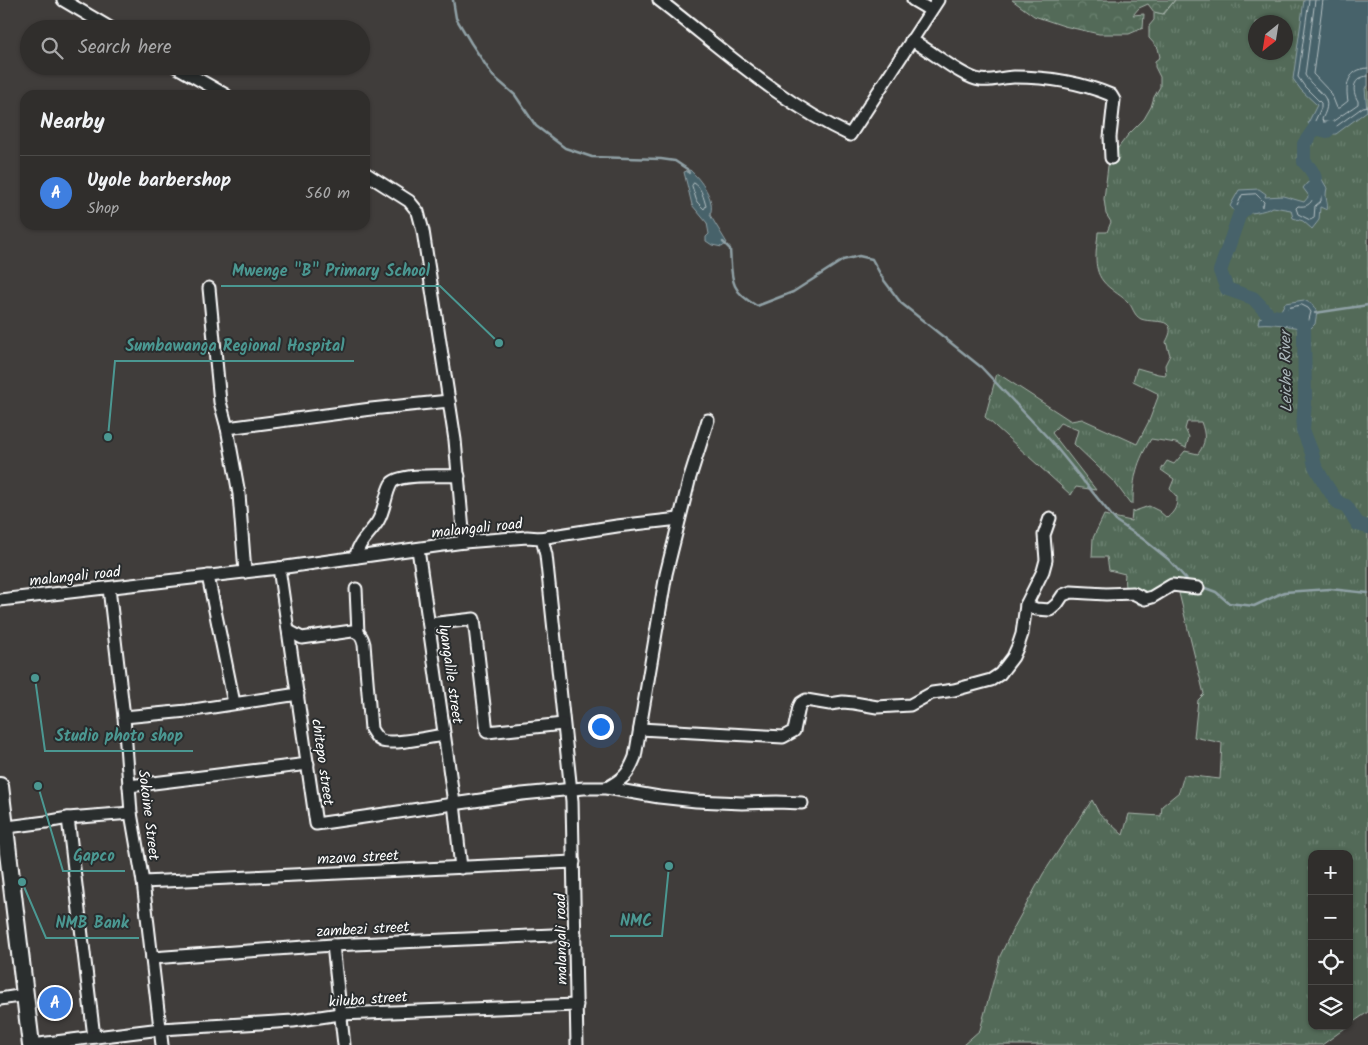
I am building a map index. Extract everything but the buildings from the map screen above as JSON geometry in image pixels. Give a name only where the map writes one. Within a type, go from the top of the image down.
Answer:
[{"type":"highway","points":[[0,786],[3,827],[31,1045]]},
{"type":"street","points":[[62,0],[96,20]]},
{"type":"street","points":[[659,0],[726,54],[820,122],[850,135],[938,0]]},
{"type":"street","points":[[913,0],[930,10]]},
{"type":"street","points":[[911,40],[960,71],[981,81],[1012,77],[1050,79],[1083,85],[1111,95],[1114,100],[1110,137],[1111,158]]},
{"type":"street","points":[[191,75],[217,90]]},
{"type":"street","points":[[370,176],[409,201],[418,212],[424,231],[455,440],[464,542]]},
{"type":"street","points":[[209,288],[220,402],[240,494],[245,572]]},
{"type":"street","points":[[227,428],[448,401]]},
{"type":"street","points":[[607,788],[629,772],[635,757],[660,604],[679,519],[708,420]]},
{"type":"street","points":[[356,557],[358,546],[372,530],[382,512],[390,484],[394,480],[403,477],[459,476]]},
{"type":"street","points":[[640,729],[783,736],[794,731],[799,707],[806,700],[830,704],[854,703],[877,707],[910,705],[932,693],[954,690],[991,680],[1000,674],[1013,657],[1022,634],[1026,605],[1044,570],[1046,560],[1044,535],[1050,518]]},
{"type":"street","points":[[540,538],[679,519]]},
{"type":"street","name":"malangali road","points":[[0,600],[279,568],[464,542],[527,537],[540,538],[546,556],[571,789],[577,1045]]},
{"type":"street","name":"lyangalile street","points":[[418,549],[454,803],[461,868]]},
{"type":"street","name":"chitepo street","points":[[279,568],[308,764],[314,825],[454,803],[571,789],[607,788],[696,801],[802,803]]},
{"type":"street","points":[[208,576],[234,703]]},
{"type":"street","points":[[1026,605],[1050,610],[1063,595],[1070,592],[1133,593],[1145,599],[1172,585],[1198,588]]},
{"type":"street","name":"Sokoine Street","points":[[109,588],[124,717],[131,813],[143,882],[162,1045]]},
{"type":"street","points":[[356,589],[358,633]]},
{"type":"street","points":[[429,624],[474,619],[487,732],[563,724]]},
{"type":"street","points":[[288,631],[302,638],[352,631],[362,636],[371,730],[377,738],[392,742],[444,735]]},
{"type":"street","points":[[124,717],[298,694]]},
{"type":"street","points":[[129,786],[308,764]]},
{"type":"street","points":[[3,827],[68,818],[131,813]]},
{"type":"street","points":[[68,818],[94,1037]]},
{"type":"street","name":"mzava street","points":[[143,882],[574,862]]},
{"type":"street","name":"zambezi street","points":[[152,958],[333,945],[575,934]]},
{"type":"street","points":[[333,945],[344,1045]]},
{"type":"street","points":[[0,998],[25,995]]},
{"type":"street","name":"kiluba street","points":[[31,1045],[160,1029],[293,1021],[340,1014],[577,1005]]},
{"type":"green space","points":[[1012,0],[1175,0],[1163,14],[1154,12],[1148,4],[1139,8],[1133,15],[1144,14],[1143,28],[1129,34],[1099,34],[1064,26],[1034,16]]},
{"type":"green space","points":[[1175,0],[1368,0],[1368,1012],[1353,1022],[1353,850],[1308,850],[1308,1030],[1343,1030],[1322,1045],[963,1045],[980,1030],[1000,956],[1012,931],[1043,874],[1092,800],[1099,813],[1123,835],[1129,814],[1161,816],[1162,806],[1179,792],[1184,775],[1220,779],[1222,743],[1194,737],[1198,700],[1204,694],[1178,589],[1164,590],[1161,600],[1139,605],[1127,592],[1125,574],[1109,570],[1107,557],[1092,557],[1093,538],[1104,515],[1131,521],[1132,512],[1149,506],[1167,518],[1172,513],[1177,500],[1177,497],[1170,489],[1174,479],[1161,470],[1167,461],[1174,464],[1185,451],[1198,454],[1203,446],[1204,439],[1201,422],[1187,422],[1185,429],[1189,437],[1186,448],[1176,443],[1151,439],[1139,463],[1135,477],[1133,503],[1130,503],[1115,483],[1074,444],[1078,430],[1060,423],[1052,433],[1096,490],[1076,487],[1071,495],[985,417],[997,373],[1071,421],[1082,419],[1137,444],[1149,421],[1158,397],[1157,393],[1133,381],[1137,368],[1166,375],[1165,365],[1170,355],[1166,342],[1170,328],[1165,323],[1144,320],[1138,317],[1129,303],[1103,281],[1097,270],[1096,257],[1098,232],[1107,232],[1111,222],[1106,214],[1104,199],[1108,166],[1118,148],[1144,119],[1160,87],[1160,77],[1155,67],[1155,61],[1160,57],[1158,48],[1149,38],[1149,26],[1154,20],[1154,12],[1164,14]]},
{"type":"water","points":[[1304,0],[1368,0],[1368,86],[1365,88],[1367,111],[1336,134],[1317,134],[1308,123],[1317,105],[1301,90],[1293,79]]},
{"type":"water","points":[[690,170],[699,179],[709,197],[711,203],[710,215],[727,243],[722,247],[712,245],[706,241],[706,237],[709,234],[707,223],[692,205],[684,172]]},
{"type":"water","points":[[1317,171],[1327,188],[1327,210],[1320,207],[1319,220],[1312,229],[1303,221],[1293,218],[1291,210],[1273,207],[1261,211],[1239,213],[1230,206],[1239,190],[1259,189],[1266,194],[1265,197],[1283,196],[1304,202],[1309,196],[1303,188],[1307,183],[1314,180]]},
{"type":"water","points":[[1304,300],[1312,304],[1317,312],[1315,324],[1310,329],[1258,324],[1259,318],[1280,312],[1285,303]]},
{"type":"waterway","points":[[453,0],[456,18],[493,76],[515,95],[536,126],[565,148],[592,157],[675,161],[687,169],[689,173]]},
{"type":"waterway","name":"Leiche River","points":[[1315,194],[1316,184],[1314,176],[1311,169],[1304,162],[1304,144],[1315,128],[1327,131],[1330,128]]},
{"type":"waterway","name":"Leiche River","points":[[1255,203],[1240,213],[1220,271],[1227,289],[1253,298],[1269,315],[1279,317],[1290,315],[1301,319],[1304,329],[1305,399],[1303,430],[1315,466],[1335,499],[1340,504],[1346,506],[1358,524],[1368,527]]},
{"type":"waterway","points":[[723,242],[730,249],[732,276],[737,289],[741,295],[757,306],[793,292],[843,260],[859,256],[872,259],[883,279],[901,303],[981,367],[1051,441],[1116,521],[1168,559],[1190,583]]},
{"type":"waterway","points":[[1315,313],[1368,305]]},
{"type":"waterway","points":[[1200,586],[1216,592],[1229,603],[1254,606],[1284,592],[1330,589],[1368,593]]},
{"type":"place","name":"Mwenge \"B\" Primary School","points":[[499,343]]},
{"type":"place","name":"Sumbawanga Regional Hospital","points":[[108,437]]},
{"type":"place","name":"Studio photo shop","points":[[35,678]]},
{"type":"place","name":"Gapco","points":[[38,786]]},
{"type":"place","name":"NMC","points":[[669,866]]},
{"type":"place","name":"NMB Bank","points":[[22,882]]},
{"type":"place","name":"Uyole barbershop","points":[[55,1003]]}]
